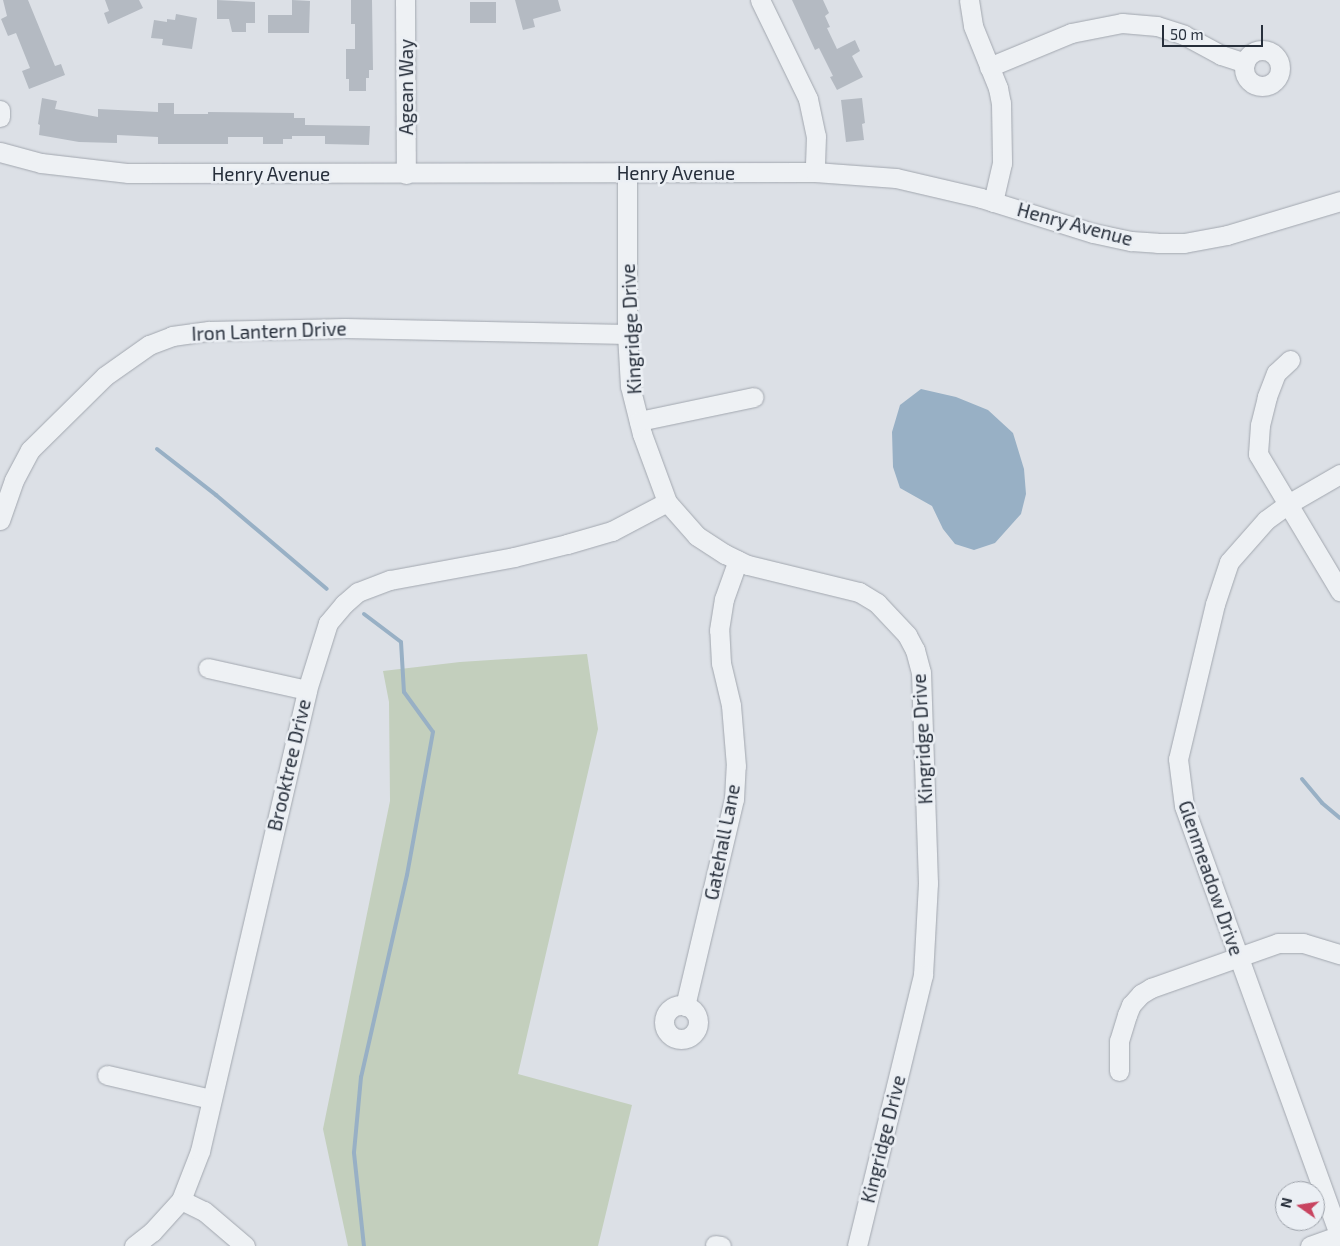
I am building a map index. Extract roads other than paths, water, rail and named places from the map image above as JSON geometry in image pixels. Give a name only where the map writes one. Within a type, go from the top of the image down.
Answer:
[{"type":"street","name":"Agean Way","points":[[405,0],[406,174]]},
{"type":"street","points":[[760,0],[808,99],[816,136],[815,172]]},
{"type":"street","points":[[969,0],[973,26],[998,88],[1002,123],[1002,163],[992,202]]},
{"type":"street","points":[[989,67],[1072,33],[1122,23],[1157,26],[1184,35],[1220,55],[1245,64]]},
{"type":"street","points":[[0,110],[0,117]]},
{"type":"street","name":"Henry Avenue","points":[[0,152],[41,163],[128,173],[627,174],[815,172],[896,178],[992,202],[1093,233],[1131,241],[1184,243],[1227,235],[1340,201]]},
{"type":"street","name":"Kingridge Drive","points":[[627,174],[627,334],[630,386],[639,421],[666,502],[697,536],[711,546],[748,565],[859,592],[877,603],[907,635],[915,650],[921,672],[928,883],[923,974],[857,1246]]},
{"type":"street","name":"Iron Lantern Drive","points":[[0,520],[14,480],[30,450],[105,376],[149,345],[172,336],[209,331],[345,328],[627,334]]},
{"type":"street","points":[[1290,360],[1276,373],[1267,397],[1260,425],[1258,454],[1340,591]]},
{"type":"street","points":[[639,421],[754,396]]},
{"type":"street","name":"Glenmeadow Drive","points":[[1340,474],[1288,504],[1266,520],[1229,562],[1215,604],[1178,759],[1184,806],[1340,1235]]},
{"type":"street","name":"Brooktree Drive","points":[[134,1246],[152,1232],[181,1200],[200,1151],[307,690],[328,623],[344,604],[358,592],[390,580],[514,557],[576,541],[612,530],[666,502]]},
{"type":"street","name":"Gatehall Lane","points":[[685,1006],[734,799],[736,766],[731,705],[721,664],[719,630],[724,599],[738,560]]},
{"type":"street","points":[[208,668],[307,690]]},
{"type":"street","points":[[1119,1071],[1119,1041],[1131,1005],[1140,994],[1151,988],[1237,956],[1278,944],[1303,944],[1340,954]]},
{"type":"street","points":[[107,1075],[211,1100]]},
{"type":"street","points":[[181,1200],[204,1211],[245,1246]]},
{"type":"street","points":[[1310,1246],[1340,1235]]},
{"type":"water","points":[[921,389],[956,397],[988,410],[1013,433],[1024,469],[1026,494],[1021,514],[995,543],[974,550],[955,544],[943,529],[932,506],[900,488],[893,467],[892,432],[900,405]]},
{"type":"waterway","points":[[157,449],[216,495],[327,589]]},
{"type":"waterway","points":[[364,614],[401,642],[404,692],[433,732],[407,875],[361,1077],[354,1153],[364,1246]]},
{"type":"waterway","points":[[1302,779],[1322,803],[1340,818]]}]
